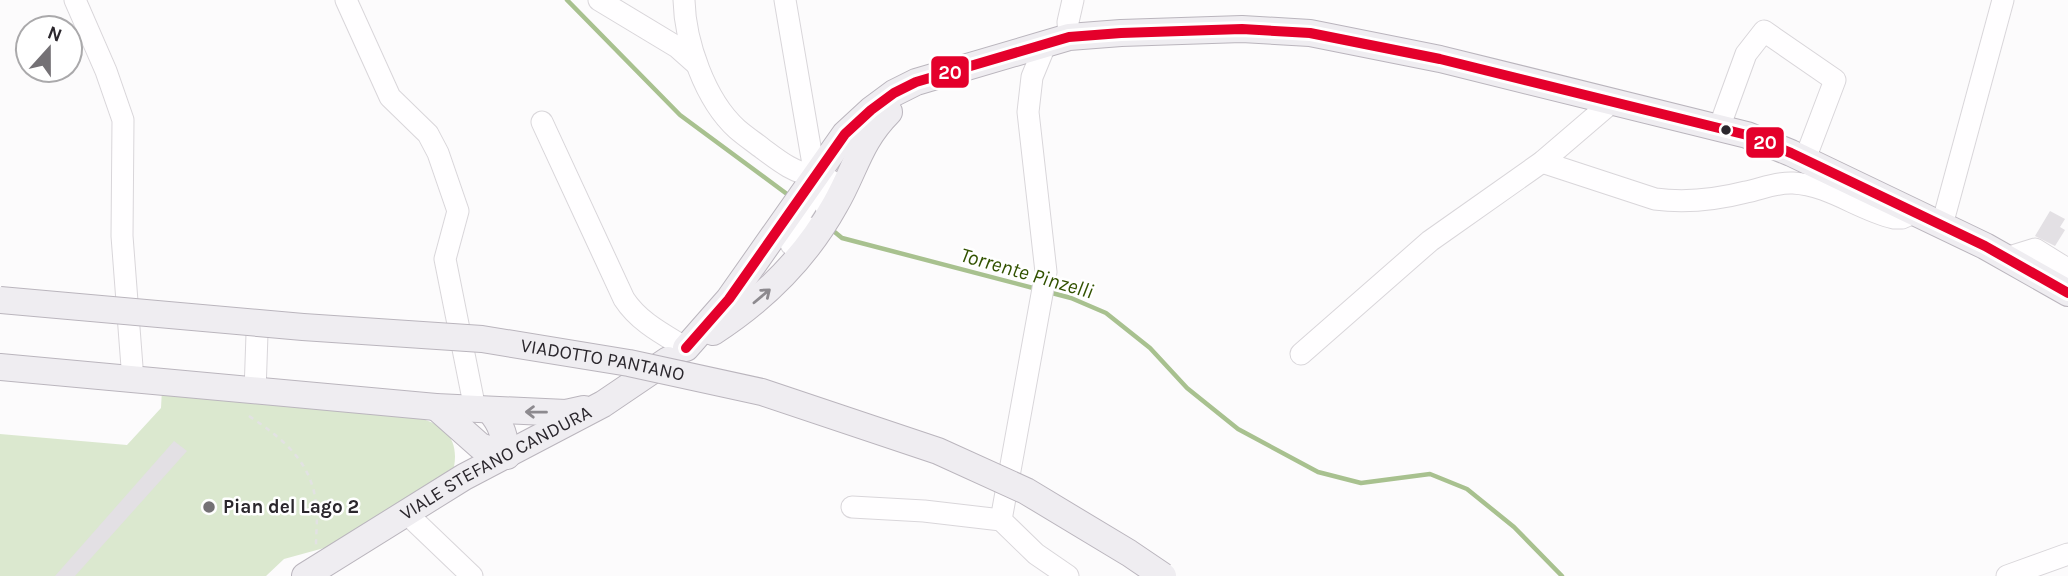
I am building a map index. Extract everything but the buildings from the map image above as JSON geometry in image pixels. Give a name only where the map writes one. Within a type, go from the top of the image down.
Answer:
[{"type":"main road","name":"VIALE STEFANO CANDURA","points":[[310,572],[464,477],[603,404],[686,348],[810,212],[845,134],[871,110],[905,88],[1057,40],[1121,33],[1242,29],[1310,33],[1440,59],[1719,128],[1769,143],[1805,159],[1942,225],[2068,293]]},
{"type":"main road","name":"VIADOTTO PANTANO","points":[[0,300],[303,327],[482,339],[629,363],[762,392],[938,451],[1027,491],[1163,576]]},
{"type":"main road","points":[[0,367],[133,380],[252,404],[566,412],[603,404]]},
{"type":"main road","points":[[436,407],[480,446],[507,456],[499,420],[482,410]]},
{"type":"main road","points":[[464,477],[468,453],[466,434]]},
{"type":"street","points":[[75,0],[106,71],[123,120],[122,236],[133,380]]},
{"type":"street","points":[[345,0],[390,97],[428,134],[438,153],[458,211],[445,258],[482,410]]},
{"type":"street","points":[[598,0],[677,47],[695,63]]},
{"type":"street","points":[[684,0],[695,63],[717,104],[735,127],[800,174],[810,212]]},
{"type":"street","points":[[785,0],[810,212]]},
{"type":"street","points":[[1001,520],[1046,272],[1028,112],[1032,77],[1068,22],[1073,0]]},
{"type":"street","points":[[1942,225],[2003,0]]},
{"type":"street","points":[[1719,128],[1746,54],[1765,31],[1835,80],[1805,159]]},
{"type":"street","points":[[1301,354],[1430,241],[1542,162],[1612,102]]},
{"type":"street","points":[[542,122],[624,299],[633,313],[686,348]]},
{"type":"street","points":[[1542,162],[1655,199],[1690,202],[1791,183],[1825,190],[1894,218],[1902,218],[1916,212]]},
{"type":"street","points":[[2006,258],[2035,248],[2064,267],[2068,283]]},
{"type":"street","points":[[252,404],[257,334]]},
{"type":"street","points":[[852,507],[924,511],[1001,520],[1035,554],[1068,576]]},
{"type":"street","points":[[404,512],[472,576]]},
{"type":"street","points":[[2007,576],[2068,554]]},
{"type":"path","points":[[252,404],[295,453],[308,474],[316,503],[310,572]]},
{"type":"green space","points":[[162,389],[419,418],[443,429],[448,435],[454,449],[454,467],[335,545],[284,559],[266,576],[0,576],[0,434],[127,445],[161,408]]},
{"type":"waterway","name":"Torrente Pinzelli","points":[[567,0],[680,115],[791,197]]},
{"type":"waterway","name":"Torrente Pinzelli","points":[[831,229],[842,238],[1037,289]]},
{"type":"waterway","name":"Torrente Pinzelli","points":[[1048,292],[1071,298],[1106,313],[1150,348],[1187,388],[1238,429],[1318,472],[1361,483],[1430,474],[1467,489],[1514,527],[1562,576]]},
{"type":"transit line","name":"20","points":[[686,348],[729,299],[845,134],[894,93],[916,82],[1069,37],[1121,33],[1242,29],[1310,33],[1440,59],[1747,135],[1791,153],[1985,246],[2068,293]]},
{"type":"place","name":"Pian del Lago 2","points":[[209,507]]}]
